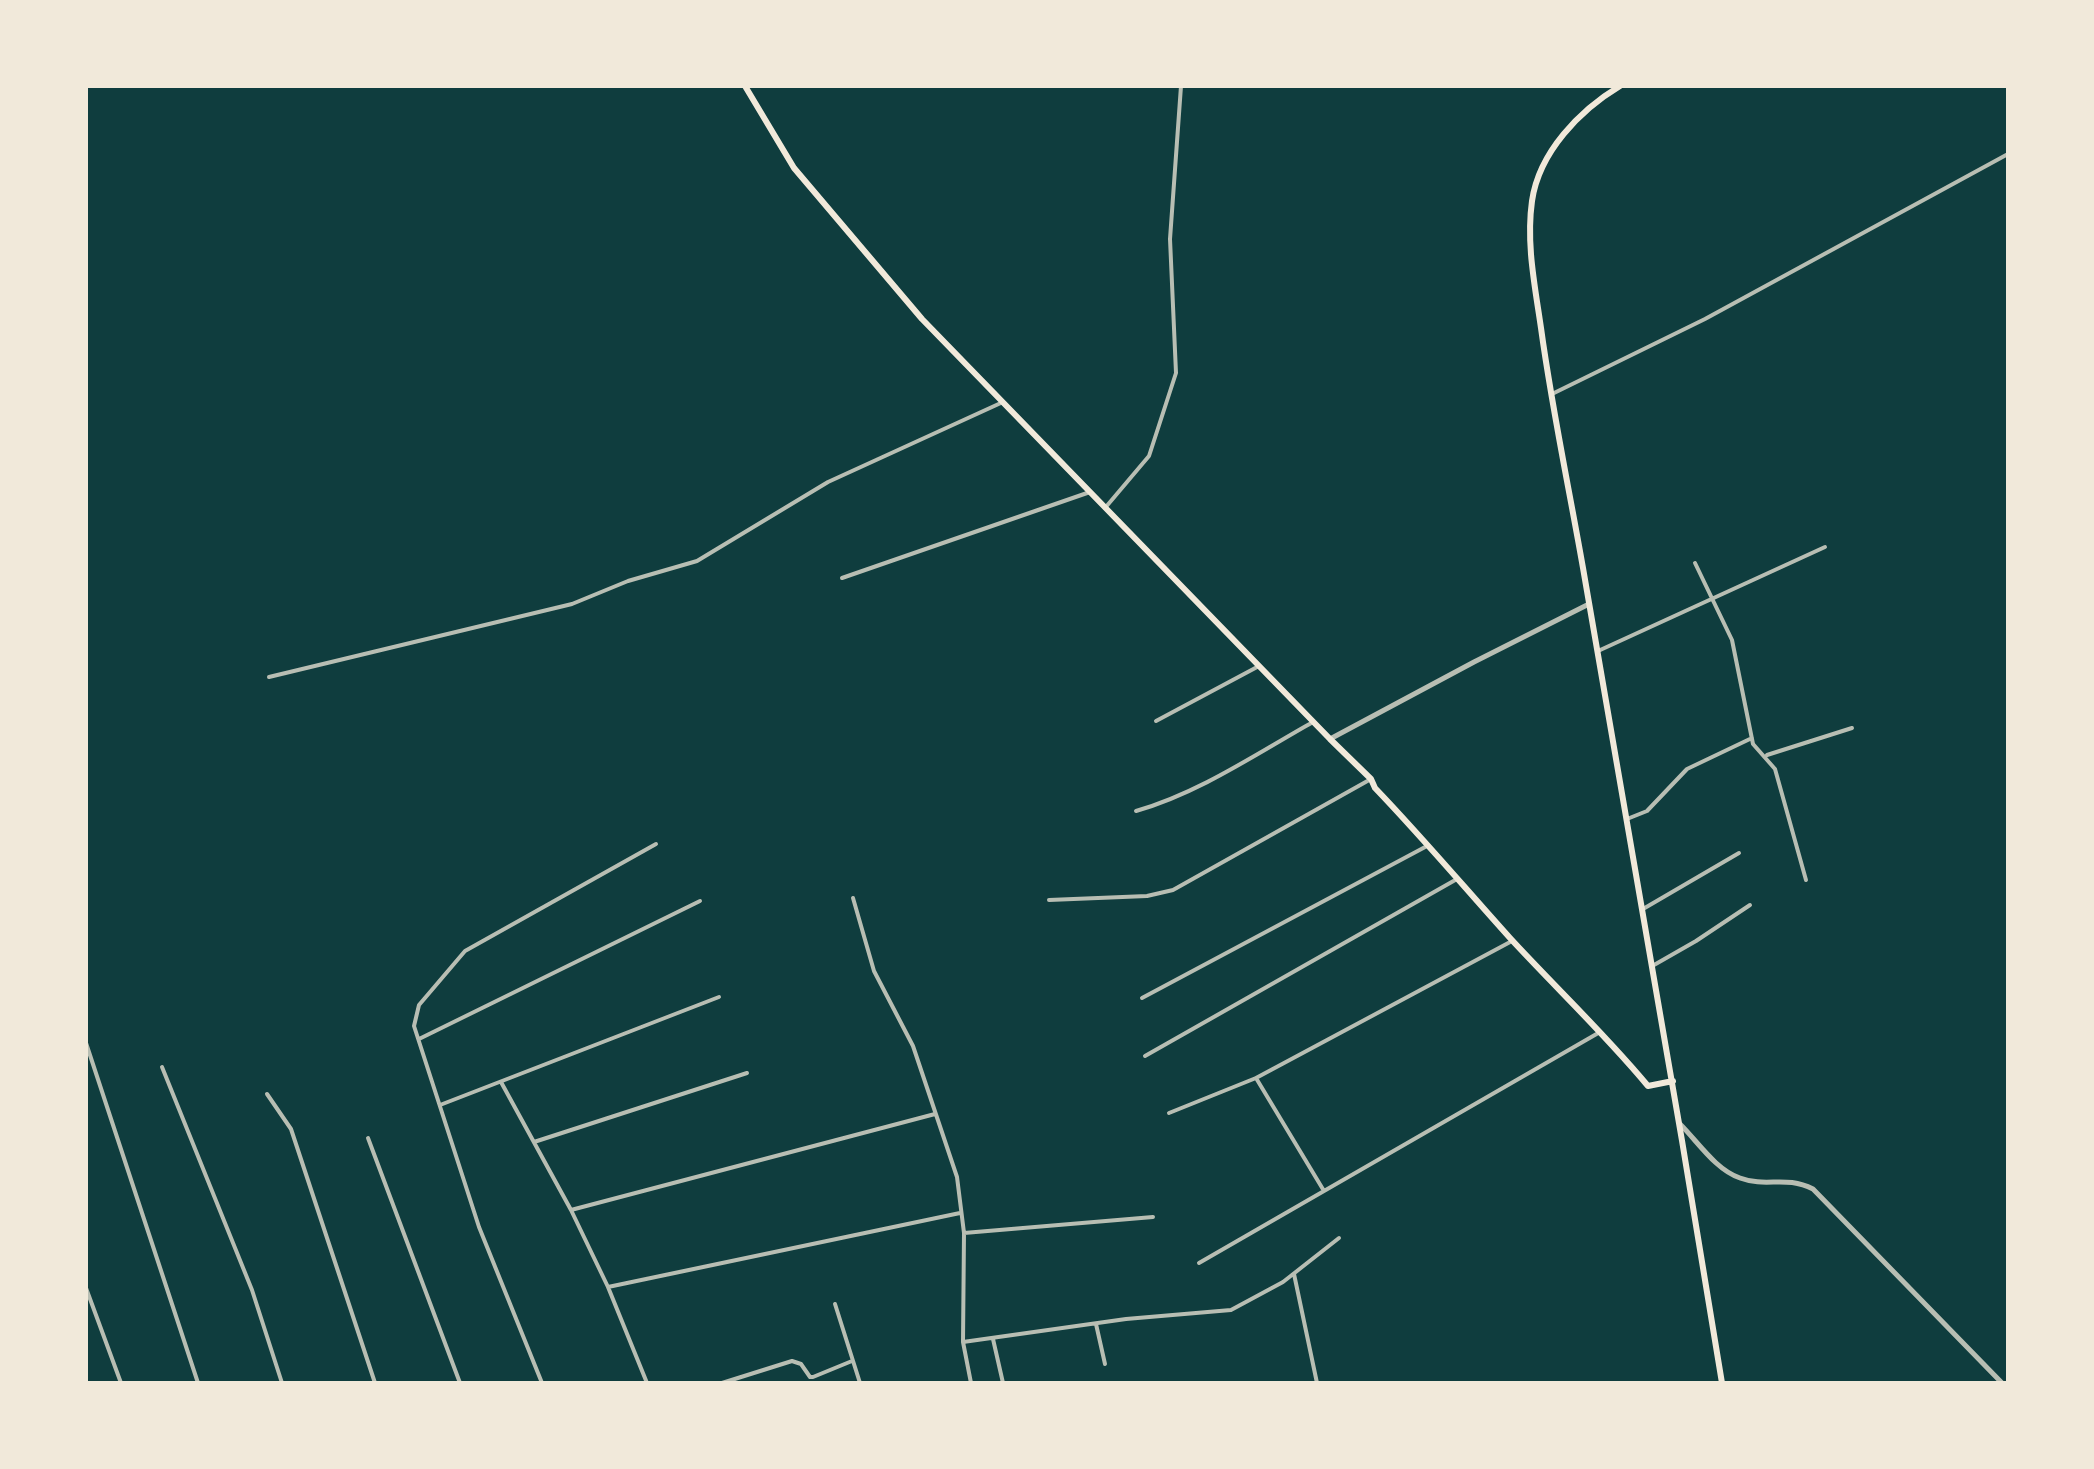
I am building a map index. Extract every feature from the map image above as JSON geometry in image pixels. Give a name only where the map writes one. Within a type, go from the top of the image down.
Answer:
[{"type":"main road","points":[[745,86],[794,168],[922,319],[1371,779],[1375,788],[1512,941],[1648,1086],[1673,1081]]},
{"type":"main road","points":[[1620,86],[1587,108],[1545,162],[1533,195],[1531,269],[1556,430],[1673,1081],[1722,1383]]},
{"type":"street","points":[[1105,508],[1149,456],[1176,373],[1170,239],[1181,86]]},
{"type":"street","points":[[1552,394],[1705,319],[2008,154]]},
{"type":"street","points":[[269,677],[572,604],[628,581],[697,561],[828,482],[1003,402]]},
{"type":"street","points":[[842,578],[1090,492]]},
{"type":"street","points":[[1597,651],[1825,547]]},
{"type":"street","points":[[1695,563],[1732,640],[1752,738],[1756,749],[1766,755],[1775,769],[1806,880]]},
{"type":"street","points":[[1330,739],[1589,604]]},
{"type":"street","points":[[1156,721],[1259,666]]},
{"type":"street","points":[[1136,811],[1164,803],[1189,791],[1313,722]]},
{"type":"street","points":[[1766,755],[1852,728]]},
{"type":"street","points":[[1627,819],[1647,811],[1687,769],[1752,738]]},
{"type":"street","points":[[1049,900],[1147,896],[1173,890],[1371,779]]},
{"type":"street","points":[[542,1383],[479,1227],[414,1026],[419,1005],[465,951],[656,844]]},
{"type":"street","points":[[1142,998],[1429,845]]},
{"type":"street","points":[[1643,909],[1739,853]]},
{"type":"street","points":[[1145,1056],[1457,879]]},
{"type":"street","points":[[853,898],[874,971],[913,1046],[957,1177],[964,1233],[963,1342],[971,1383]]},
{"type":"street","points":[[418,1039],[700,901]]},
{"type":"street","points":[[1652,965],[1696,941],[1750,905]]},
{"type":"street","points":[[1169,1113],[1256,1078],[1512,941]]},
{"type":"street","points":[[440,1105],[719,997]]},
{"type":"street","points":[[1199,1263],[1600,1032]]},
{"type":"street","points":[[86,1043],[198,1383]]},
{"type":"street","points":[[162,1067],[252,1290],[282,1383]]},
{"type":"street","points":[[534,1142],[747,1073]]},
{"type":"street","points":[[1256,1078],[1324,1191]]},
{"type":"street","points":[[501,1082],[571,1210],[608,1287],[647,1383]]},
{"type":"street","points":[[267,1094],[291,1129],[375,1383]]},
{"type":"street","points":[[571,1210],[935,1114]]},
{"type":"street","points":[[1680,1124],[1728,1172],[1756,1182],[1798,1182],[1813,1189],[2002,1383]]},
{"type":"street","points":[[368,1138],[460,1383]]},
{"type":"street","points":[[608,1287],[960,1213]]},
{"type":"street","points":[[964,1233],[1153,1217]]},
{"type":"street","points":[[963,1342],[1096,1323],[1231,1310],[1294,1274],[1339,1238]]},
{"type":"street","points":[[1294,1274],[1317,1383]]},
{"type":"street","points":[[86,1288],[121,1383]]},
{"type":"street","points":[[835,1304],[860,1383]]},
{"type":"street","points":[[1096,1323],[1105,1364]]},
{"type":"street","points":[[992,1338],[1003,1383]]},
{"type":"street","points":[[722,1383],[792,1361],[801,1364],[813,1377],[852,1361]]}]
